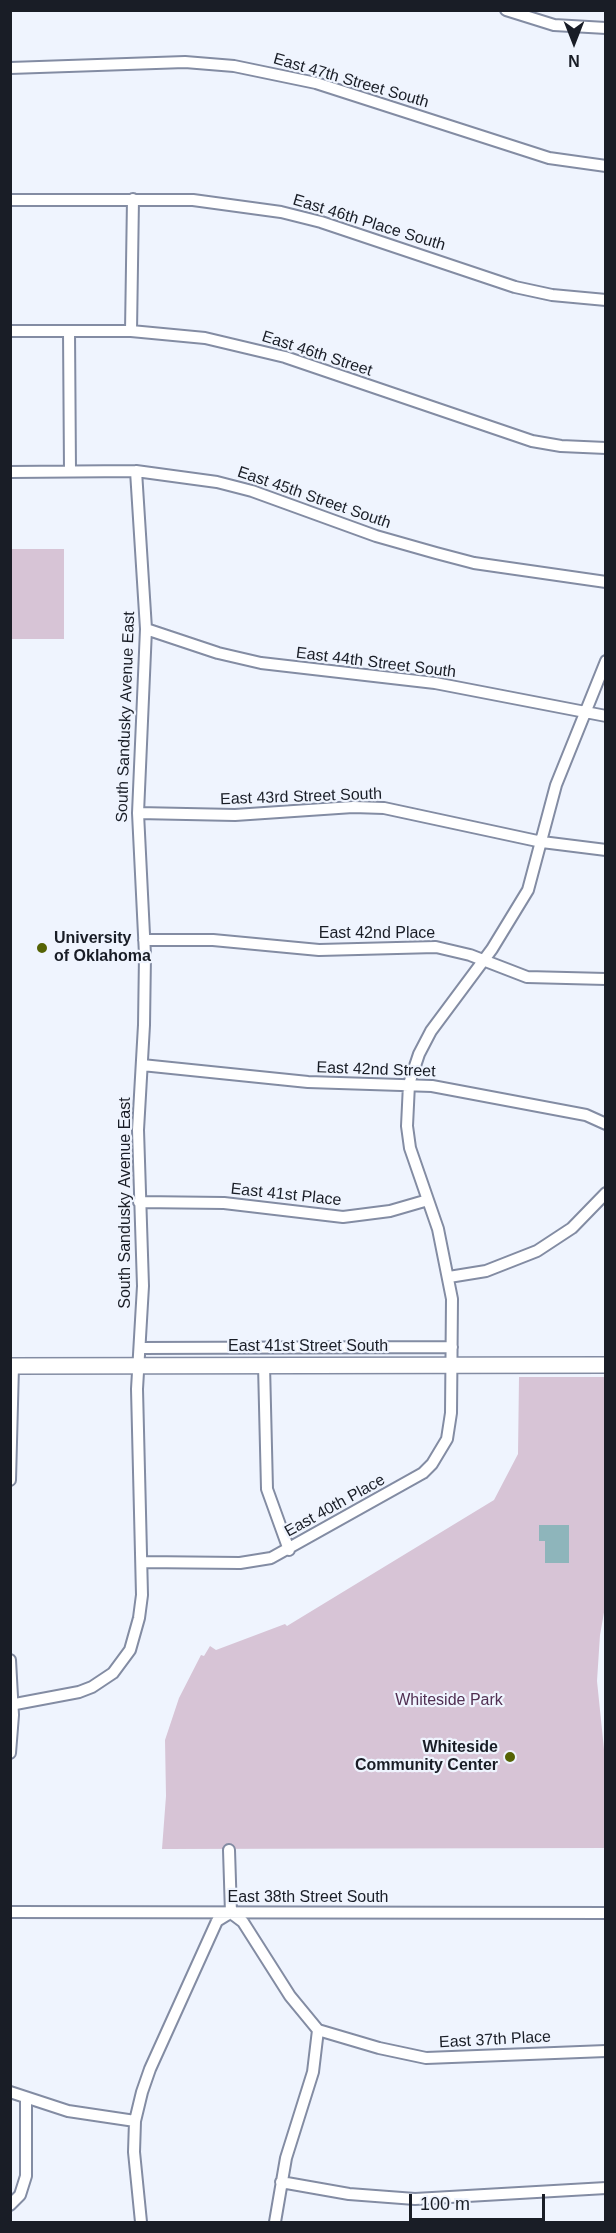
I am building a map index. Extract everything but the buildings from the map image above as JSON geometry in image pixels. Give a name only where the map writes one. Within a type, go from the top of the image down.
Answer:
[{"type":"main road","name":"East 41st Street South","points":[[12,1366],[606,1365]]},
{"type":"street","points":[[506,10],[554,24],[606,28]]},
{"type":"street","name":"East 47th Street South","points":[[10,68],[185,62],[254,69],[316,83],[549,158],[606,166]]},
{"type":"street","points":[[131,331],[133,199]]},
{"type":"street","name":"East 46th Place South","points":[[10,200],[133,199],[214,202],[281,212],[321,222],[515,287],[552,295],[606,300]]},
{"type":"street","name":"East 46th Street","points":[[10,331],[131,331],[205,338],[285,357],[515,436],[561,446],[606,448]]},
{"type":"street","points":[[69,331],[70,471]]},
{"type":"street","name":"East 45th Street South","points":[[10,472],[136,471],[207,480],[252,491],[376,536],[474,562],[606,582]]},
{"type":"street","name":"South Sandusky Avenue East","points":[[12,1704],[79,1692],[108,1677],[130,1650],[139,1618],[142,1562],[137,1389],[143,1286],[138,1130],[142,1065],[144,940],[138,813],[146,629],[136,471]]},
{"type":"street","name":"East 44th Street South","points":[[146,629],[218,653],[261,663],[435,683],[606,716]]},
{"type":"street","name":"East 40th Place","points":[[142,1562],[240,1563],[271,1558],[411,1481],[432,1464],[447,1439],[450,1426],[452,1365],[449,1277],[438,1229],[416,1171],[408,1139],[409,1084],[419,1054],[431,1032],[517,912],[528,890],[556,785],[606,661]]},
{"type":"street","name":"East 43rd Street South","points":[[138,813],[235,815],[353,807],[384,808],[542,842],[606,850]]},
{"type":"street","name":"East 42nd Place","points":[[144,940],[213,940],[319,950],[436,948],[455,950],[527,977],[606,979]]},
{"type":"street","name":"East 42nd Street","points":[[142,1065],[308,1082],[409,1084],[460,1089],[585,1115],[606,1124]]},
{"type":"street","points":[[449,1277],[486,1271],[537,1251],[556,1240],[593,1209],[606,1194]]},
{"type":"street","name":"East 41st Place","points":[[139,1202],[224,1203],[343,1217],[390,1211],[428,1200]]},
{"type":"street","name":"East 41st Street South","points":[[140,1348],[452,1347]]},
{"type":"street","points":[[264,1365],[267,1489],[289,1550]]},
{"type":"street","points":[[10,1480],[12,1366]]},
{"type":"street","points":[[10,1660],[12,1704],[10,1754]]},
{"type":"street","points":[[229,1850],[231,1913]]},
{"type":"street","name":"East 38th Street South","points":[[10,1912],[606,1913]]},
{"type":"street","points":[[231,1913],[243,1922],[290,1996],[318,2030],[312,2072],[292,2135],[281,2182],[275,2223]]},
{"type":"street","points":[[141,2223],[134,2152],[135,2121],[150,2069],[217,1921],[231,1913]]},
{"type":"street","name":"East 37th Place","points":[[318,2030],[379,2048],[426,2058],[606,2051]]},
{"type":"street","points":[[10,2092],[68,2111],[135,2121]]},
{"type":"street","points":[[10,2205],[20,2195],[26,2175],[26,2098]]},
{"type":"street","points":[[281,2182],[349,2194],[414,2199],[606,2188]]},
{"type":"green space","points":[[11,549],[64,549],[64,639],[11,639]]},
{"type":"green space","name":"Whiteside Park","points":[[519,1377],[605,1377],[606,1601],[600,1635],[597,1681],[605,1759],[605,1848],[162,1849],[166,1796],[165,1740],[179,1698],[201,1655],[204,1656],[210,1646],[216,1650],[285,1624],[287,1626],[494,1500],[518,1454]]},
{"type":"water","points":[[539,1525],[569,1525],[569,1563],[545,1563],[545,1541],[539,1541]]},
{"type":"place","name":"University of Oklahoma","points":[[42,948]]},
{"type":"place","name":"Whiteside Community Center","points":[[510,1757]]}]
